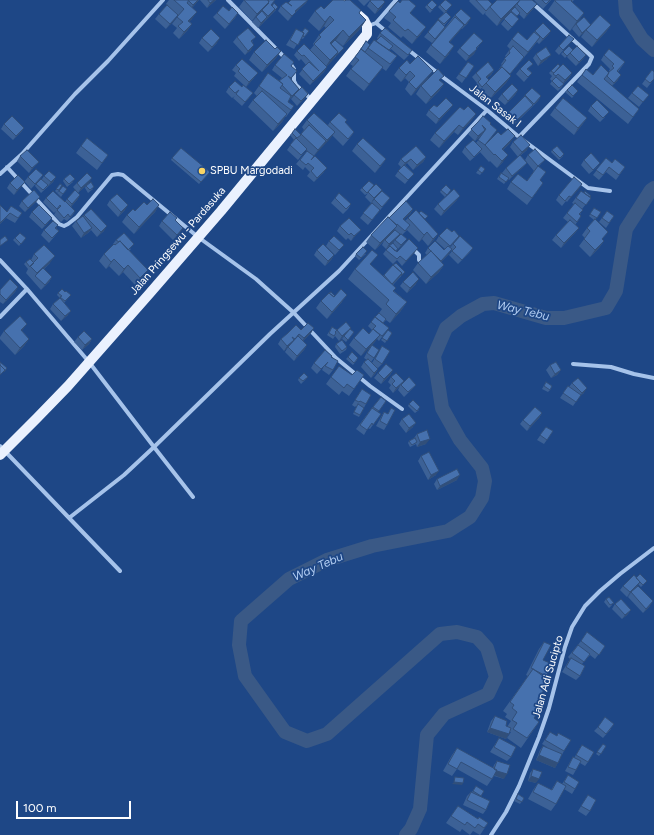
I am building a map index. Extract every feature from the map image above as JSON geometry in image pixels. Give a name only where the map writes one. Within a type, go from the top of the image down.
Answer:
[{"type":"main road","points":[[340,0],[364,20],[372,24]]},
{"type":"main road","name":"Jalan Pringsewu - Pardasuka","points":[[1,451],[37,418],[68,386],[198,237],[363,40],[372,24]]},
{"type":"street","points":[[0,174],[22,154],[75,94],[108,62],[163,0]]},
{"type":"street","points":[[228,0],[290,63],[294,68],[294,81],[296,85],[312,100]]},
{"type":"street","points":[[393,38],[372,24],[396,0]]},
{"type":"street","points":[[519,137],[588,64],[592,57],[529,0]]},
{"type":"street","name":"Jalan Sasak I","points":[[405,47],[487,110],[519,137],[588,188],[610,191]]},
{"type":"street","points":[[69,518],[124,475],[270,334],[339,271],[487,110]]},
{"type":"street","points":[[7,167],[59,224],[64,226],[77,217],[112,175],[123,175],[198,237],[256,279],[294,313],[336,358],[370,386],[402,409]]},
{"type":"street","points":[[383,222],[388,227]]},
{"type":"street","points":[[410,246],[419,255],[419,260]]},
{"type":"street","points":[[0,260],[89,362],[193,496]]},
{"type":"street","points":[[0,318],[27,290]]},
{"type":"street","points":[[573,364],[611,367],[654,378]]},
{"type":"street","points":[[1,451],[69,518],[120,572]]},
{"type":"street","name":"Jalan Adi Sucipto","points":[[491,835],[506,812],[519,786],[539,737],[549,708],[565,647],[572,627],[585,606],[600,591],[654,548]]},
{"type":"building","points":[[174,0],[189,0],[187,3],[197,12],[188,21],[192,24],[184,32],[178,26],[183,22],[177,17],[184,9]]},
{"type":"building","points":[[188,0],[198,0],[193,5]]},
{"type":"building","points":[[244,0],[268,0],[269,2],[257,14]]},
{"type":"building","points":[[268,0],[275,0],[271,5],[275,9],[268,16],[262,10],[269,3]]},
{"type":"building","points":[[291,0],[308,0],[295,11],[296,12],[292,16],[281,6],[286,2],[292,6],[288,3]]},
{"type":"building","points":[[333,0],[350,0],[361,10],[359,13],[366,20],[349,37],[343,30],[330,43],[338,52],[330,60],[314,44],[321,37],[319,35],[334,20],[330,16],[325,22],[315,11],[321,6],[324,9]]},
{"type":"building","points":[[383,0],[385,2],[378,9],[370,1]]},
{"type":"building","points":[[402,0],[409,0],[416,6],[410,13],[426,27],[417,37],[408,29],[405,31],[393,20],[396,17],[389,11],[398,1],[400,3]]},
{"type":"building","points":[[432,0],[437,5],[432,10],[427,5]]},
{"type":"building","points":[[445,0],[452,5],[446,11],[440,5]]},
{"type":"building","points":[[476,0],[488,0],[492,4],[486,11]]},
{"type":"building","points":[[497,0],[520,0],[501,19],[490,7]]},
{"type":"building","points":[[520,0],[532,0],[537,4],[527,14],[517,4]]},
{"type":"building","points":[[542,0],[550,0],[546,4]]},
{"type":"building","points":[[555,0],[572,0],[571,1],[584,13],[577,21]]},
{"type":"building","points":[[274,3],[278,7],[275,10],[272,6]]},
{"type":"building","points":[[167,5],[178,15],[170,24],[159,14]]},
{"type":"building","points":[[223,6],[229,11],[232,7],[238,13],[229,24],[217,13]]},
{"type":"building","points":[[515,7],[520,13],[517,16],[511,11]]},
{"type":"building","points":[[461,9],[471,18],[465,25],[455,15]]},
{"type":"building","points":[[262,11],[267,17],[261,23],[256,17]]},
{"type":"building","points":[[446,12],[451,17],[444,24],[438,19]]},
{"type":"building","points":[[511,12],[519,19],[512,27],[504,19]]},
{"type":"building","points":[[600,15],[611,25],[597,40],[586,30]]},
{"type":"building","points":[[455,17],[464,25],[449,42],[454,46],[445,57],[431,45]]},
{"type":"building","points":[[584,17],[591,25],[582,33],[576,24]]},
{"type":"building","points":[[438,20],[445,27],[435,39],[428,32]]},
{"type":"building","points":[[543,23],[551,31],[543,39],[535,31]]},
{"type":"building","points":[[248,28],[256,37],[251,41],[254,45],[248,51],[237,37]]},
{"type":"building","points":[[305,28],[309,31],[304,37],[304,33],[302,32]]},
{"type":"building","points":[[385,28],[412,50],[408,55],[380,33]]},
{"type":"building","points":[[211,29],[220,38],[212,47],[202,38]]},
{"type":"building","points":[[296,29],[304,33],[298,45],[290,40]]},
{"type":"building","points":[[518,32],[527,40],[534,32],[540,37],[528,52],[512,39]]},
{"type":"building","points":[[474,33],[483,41],[469,56],[460,48]]},
{"type":"building","points":[[569,35],[574,39],[563,50],[559,46]]},
{"type":"building","points":[[381,36],[393,46],[389,50],[376,41]]},
{"type":"building","points":[[266,40],[275,49],[277,47],[281,51],[267,65],[254,52]]},
{"type":"building","points":[[335,40],[344,48],[336,56],[338,52],[331,44]]},
{"type":"building","points":[[374,40],[397,56],[390,64],[368,48]]},
{"type":"building","points":[[366,41],[370,45],[365,52],[361,49]]},
{"type":"building","points":[[304,44],[327,67],[313,81],[302,69],[309,62],[319,71],[304,55],[302,56],[297,51]]},
{"type":"building","points":[[513,46],[524,57],[510,74],[502,67],[500,68]]},
{"type":"building","points":[[569,46],[573,50],[567,56],[563,52]]},
{"type":"building","points":[[577,46],[586,55],[579,62],[570,53]]},
{"type":"building","points":[[546,47],[551,55],[541,61],[536,54]]},
{"type":"building","points":[[361,49],[383,67],[369,84],[351,69],[359,60],[355,57]]},
{"type":"building","points":[[609,49],[625,62],[617,71],[621,75],[614,83],[607,76],[614,68],[612,66],[614,64],[604,55]]},
{"type":"building","points":[[284,54],[294,62],[291,66],[297,71],[291,78],[288,76],[299,89],[292,96],[279,81],[287,75],[275,65]]},
{"type":"building","points":[[418,56],[433,71],[416,89],[409,82],[415,76],[410,71],[406,75],[399,68],[407,60],[410,64]]},
{"type":"building","points":[[242,59],[258,73],[249,82],[238,71],[240,69],[236,65]]},
{"type":"building","points":[[529,60],[533,64],[527,69],[532,73],[528,77],[520,69]]},
{"type":"building","points":[[468,62],[474,66],[466,78],[459,74]]},
{"type":"building","points":[[488,62],[494,70],[486,77],[489,80],[482,87],[478,82],[481,79],[476,73]]},
{"type":"building","points":[[558,64],[560,66],[554,73],[551,71]]},
{"type":"building","points":[[563,64],[572,73],[565,80],[558,74],[556,76],[553,74]]},
{"type":"building","points":[[601,65],[609,73],[604,79],[639,109],[633,117],[582,75],[586,69],[593,75]]},
{"type":"building","points":[[502,67],[511,76],[495,92],[486,83]]},
{"type":"building","points":[[438,69],[444,76],[439,80],[444,84],[431,97],[421,86]]},
{"type":"building","points":[[652,70],[654,72],[654,79],[650,83],[645,79]]},
{"type":"building","points":[[268,73],[283,84],[280,88],[291,96],[288,102],[294,106],[291,110],[259,86]]},
{"type":"building","points":[[556,77],[564,84],[559,88],[552,81]]},
{"type":"building","points":[[235,81],[253,93],[245,102],[236,94],[239,90],[235,93],[229,87]]},
{"type":"building","points":[[512,84],[518,90],[508,101],[502,94]]},
{"type":"building","points":[[572,85],[578,91],[573,96],[567,90]]},
{"type":"building","points":[[638,86],[649,95],[643,102],[632,93]]},
{"type":"building","points":[[302,87],[308,94],[301,101],[294,95]]},
{"type":"building","points":[[532,88],[541,96],[534,104],[525,95]]},
{"type":"building","points":[[262,91],[287,114],[278,124],[253,100]]},
{"type":"building","points":[[525,96],[533,105],[517,120],[509,112]]},
{"type":"building","points":[[446,98],[453,105],[439,119],[429,110],[434,105],[437,107]]},
{"type":"building","points":[[563,98],[587,118],[578,128],[555,108]]},
{"type":"building","points":[[597,100],[609,112],[603,118],[591,106]]},
{"type":"building","points":[[468,106],[476,114],[463,128],[459,125],[444,141],[435,133],[460,107],[464,110]]},
{"type":"building","points":[[314,113],[335,132],[327,140],[307,120]]},
{"type":"building","points":[[339,113],[347,120],[345,122],[354,132],[348,139],[330,122]]},
{"type":"building","points":[[12,116],[24,128],[16,136],[4,124]]},
{"type":"building","points":[[483,116],[497,130],[485,145],[478,140],[486,129],[482,125],[485,130],[478,136],[471,129]]},
{"type":"building","points":[[309,125],[326,141],[318,150],[301,134]]},
{"type":"building","points":[[295,129],[301,135],[297,138],[292,133]]},
{"type":"building","points":[[508,129],[515,136],[502,149],[508,155],[502,161],[485,145],[498,132],[501,135]]},
{"type":"building","points":[[521,135],[530,145],[522,152],[513,142]]},
{"type":"building","points":[[87,138],[108,155],[102,163],[81,146]]},
{"type":"building","points":[[296,138],[307,149],[301,155],[290,145]]},
{"type":"building","points":[[363,138],[386,159],[380,166],[357,144]]},
{"type":"building","points":[[473,140],[482,149],[474,157],[465,147]]},
{"type":"building","points":[[416,146],[426,157],[417,165],[411,159],[405,163],[401,159]]},
{"type":"building","points":[[557,146],[564,154],[560,158],[552,150]]},
{"type":"building","points":[[181,148],[210,172],[201,182],[172,158]]},
{"type":"building","points":[[535,149],[545,160],[538,166],[528,155]]},
{"type":"building","points":[[27,150],[39,162],[32,168],[20,156]]},
{"type":"building","points":[[307,151],[314,156],[311,160],[315,156],[327,168],[317,178],[311,171],[314,168],[308,163],[306,165],[300,160]]},
{"type":"building","points":[[591,153],[600,163],[593,170],[584,160]]},
{"type":"building","points":[[520,155],[527,163],[512,176],[506,168]]},
{"type":"building","points":[[606,158],[612,163],[615,159],[625,167],[619,175],[609,167],[603,175],[596,170]]},
{"type":"building","points":[[404,165],[414,174],[408,180],[398,171]]},
{"type":"building","points":[[481,166],[485,169],[482,173],[478,170]]},
{"type":"building","points":[[538,166],[546,172],[540,180],[543,183],[532,198],[511,182],[518,174],[527,181]]},
{"type":"building","points":[[36,169],[43,175],[35,184],[28,177]]},
{"type":"building","points":[[49,171],[56,177],[51,182],[44,176]]},
{"type":"building","points":[[87,173],[92,178],[81,188],[77,183]]},
{"type":"building","points":[[501,173],[509,178],[506,182],[499,177]]},
{"type":"building","points":[[70,174],[75,179],[69,184],[64,179]]},
{"type":"building","points":[[18,175],[25,182],[17,190],[10,183]]},
{"type":"building","points":[[574,177],[582,184],[571,197],[569,196],[565,201],[559,195]]},
{"type":"building","points":[[41,179],[48,185],[43,190],[36,184]]},
{"type":"building","points":[[369,181],[374,185],[367,193],[362,188]]},
{"type":"building","points":[[91,182],[94,187],[90,190],[86,186]]},
{"type":"building","points":[[60,184],[62,185],[59,190],[56,189]]},
{"type":"building","points":[[376,184],[382,190],[374,198],[368,192]]},
{"type":"building","points":[[446,185],[451,190],[447,195],[441,190]]},
{"type":"building","points":[[63,186],[67,189],[63,194],[59,191]]},
{"type":"building","points":[[454,189],[460,196],[444,211],[438,204]]},
{"type":"building","points":[[34,190],[40,197],[28,208],[22,201]]},
{"type":"building","points":[[75,190],[80,195],[72,204],[67,199]]},
{"type":"building","points":[[53,191],[75,211],[70,217],[68,214],[64,218],[57,210],[61,206],[60,205],[57,209],[46,198]]},
{"type":"building","points":[[382,191],[390,198],[382,207],[374,199]]},
{"type":"building","points":[[581,191],[591,198],[586,205],[576,198]]},
{"type":"building","points":[[585,191],[591,196],[590,197],[584,193]]},
{"type":"building","points":[[339,193],[351,204],[346,209],[335,198]]},
{"type":"building","points":[[117,194],[128,205],[121,212],[110,200]]},
{"type":"building","points":[[153,199],[159,205],[139,227],[127,215],[133,209],[135,211],[144,202],[147,205]]},
{"type":"building","points":[[406,201],[413,209],[403,219],[410,225],[405,231],[389,218]]},
{"type":"building","points":[[372,203],[380,210],[372,220],[363,213]]},
{"type":"building","points":[[575,203],[583,210],[579,214],[581,216],[577,222],[567,213]]},
{"type":"building","points":[[206,204],[211,209],[203,218],[198,214]]},
{"type":"building","points":[[0,205],[7,212],[11,206],[22,213],[18,218],[10,213],[0,223]]},
{"type":"building","points":[[39,205],[52,218],[45,225],[32,212]]},
{"type":"building","points":[[594,208],[601,212],[597,218],[590,214]]},
{"type":"building","points":[[91,209],[107,226],[101,232],[84,215]]},
{"type":"building","points":[[416,210],[438,234],[433,239],[427,232],[424,235],[408,218]]},
{"type":"building","points":[[421,211],[428,216],[425,219],[419,213]]},
{"type":"building","points":[[607,211],[614,216],[609,223],[602,218]]},
{"type":"building","points":[[170,212],[177,218],[175,220],[183,228],[177,235],[162,221]]},
{"type":"building","points":[[83,216],[92,228],[84,233],[76,221]]},
{"type":"building","points":[[388,217],[397,226],[380,243],[371,235]]},
{"type":"building","points":[[349,218],[361,230],[354,236],[351,233],[349,235],[340,226]]},
{"type":"building","points":[[595,219],[608,232],[602,239],[604,241],[595,250],[584,239],[590,231],[587,228]]},
{"type":"building","points":[[570,220],[579,228],[564,243],[556,235]]},
{"type":"building","points":[[53,221],[58,225],[55,228],[59,231],[52,238],[44,230]]},
{"type":"building","points":[[447,228],[452,232],[454,230],[459,236],[450,246],[439,236]]},
{"type":"building","points":[[395,230],[400,234],[389,244],[385,240]]},
{"type":"building","points":[[20,233],[26,238],[21,244],[15,238]]},
{"type":"building","points":[[124,233],[134,244],[128,250],[120,241],[119,242],[116,240]]},
{"type":"building","points":[[401,234],[407,239],[401,245],[395,240]]},
{"type":"building","points":[[5,236],[8,240],[0,246],[0,240]]},
{"type":"building","points":[[334,236],[344,245],[339,250],[329,241]]},
{"type":"building","points":[[460,236],[473,248],[462,260],[452,251],[456,247],[453,244]]},
{"type":"building","points":[[409,239],[418,248],[406,261],[400,256],[397,259],[386,250],[390,246],[397,252]]},
{"type":"building","points":[[120,241],[148,270],[140,278],[128,265],[124,269],[114,259],[111,262],[104,254],[114,244],[115,245]]},
{"type":"building","points":[[435,241],[444,250],[448,246],[452,249],[441,261],[428,248]]},
{"type":"building","points":[[393,243],[398,249],[395,251],[389,246]]},
{"type":"building","points":[[323,244],[334,255],[328,261],[317,250]]},
{"type":"building","points":[[44,245],[55,256],[37,273],[30,266],[38,258],[34,254]]},
{"type":"building","points":[[363,247],[367,251],[361,258],[356,254]]},
{"type":"building","points":[[372,250],[378,255],[370,264],[396,288],[393,291],[407,302],[396,314],[386,304],[389,300],[355,269]]},
{"type":"building","points":[[431,251],[444,265],[431,277],[418,263]]},
{"type":"building","points":[[30,259],[34,263],[30,267],[26,262]]},
{"type":"building","points":[[396,263],[405,272],[401,276],[402,273],[393,265]]},
{"type":"building","points":[[393,265],[402,273],[392,284],[384,275]]},
{"type":"building","points":[[43,268],[52,277],[45,285],[35,276]]},
{"type":"building","points":[[413,272],[419,279],[410,288],[403,282]]},
{"type":"building","points":[[10,279],[18,287],[6,300],[0,294],[0,290]]},
{"type":"building","points":[[62,289],[71,295],[65,301],[58,293]]},
{"type":"building","points":[[341,289],[347,295],[332,312],[321,301],[329,293],[334,297]]},
{"type":"building","points":[[331,292],[335,296],[334,297],[329,293]]},
{"type":"building","points":[[60,298],[71,311],[65,316],[53,304]]},
{"type":"building","points":[[379,313],[386,319],[383,323],[375,317]]},
{"type":"building","points":[[20,316],[27,324],[21,330],[29,339],[20,348],[4,331]]},
{"type":"building","points":[[375,317],[389,328],[382,336],[373,329],[376,326],[371,322]]},
{"type":"building","points":[[346,322],[351,328],[342,336],[337,330]]},
{"type":"building","points":[[308,323],[314,328],[304,338],[299,334],[295,339],[292,337],[294,340],[287,346],[281,339],[296,325],[301,330]]},
{"type":"building","points":[[332,327],[337,330],[334,336],[329,333]]},
{"type":"building","points":[[363,328],[369,334],[373,329],[380,335],[366,349],[354,338]]},
{"type":"building","points":[[350,329],[354,332],[348,340],[344,336]]},
{"type":"building","points":[[388,330],[392,333],[387,341],[382,338]]},
{"type":"building","points":[[84,331],[92,339],[85,345],[78,337]]},
{"type":"building","points":[[298,336],[307,345],[297,356],[288,347]]},
{"type":"building","points":[[342,340],[347,347],[342,351],[336,344]]},
{"type":"building","points":[[372,345],[379,350],[374,358],[367,353]]},
{"type":"building","points":[[382,346],[390,351],[382,364],[375,359]]},
{"type":"building","points":[[325,350],[332,356],[331,357],[338,361],[333,370],[325,366],[328,362],[321,369],[314,363]]},
{"type":"building","points":[[352,352],[358,358],[354,363],[348,357]]},
{"type":"building","points":[[368,359],[378,369],[374,373],[364,362]]},
{"type":"building","points":[[0,362],[7,368],[4,372],[5,370],[0,365]]},
{"type":"building","points":[[556,362],[561,370],[555,374],[550,365]]},
{"type":"building","points":[[386,364],[393,370],[384,379],[378,373]]},
{"type":"building","points":[[0,365],[5,370],[0,375]]},
{"type":"building","points":[[339,366],[352,375],[357,370],[364,375],[354,389],[347,384],[344,388],[331,377]]},
{"type":"building","points":[[304,373],[308,377],[303,381],[299,378]]},
{"type":"building","points":[[396,373],[404,381],[396,388],[392,384],[395,381],[391,377]]},
{"type":"building","points":[[409,377],[416,385],[408,392],[401,385]]},
{"type":"building","points":[[578,378],[587,388],[582,393],[572,383]]},
{"type":"building","points":[[546,382],[552,386],[550,390],[544,386]]},
{"type":"building","points":[[568,386],[581,395],[576,402],[563,393]]},
{"type":"building","points":[[362,389],[371,395],[366,404],[355,400]]},
{"type":"building","points":[[381,397],[386,401],[379,411],[373,407]]},
{"type":"building","points":[[413,400],[420,407],[417,411],[409,404]]},
{"type":"building","points":[[358,404],[364,408],[360,415],[354,412]]},
{"type":"building","points":[[535,407],[542,413],[530,426],[523,420]]},
{"type":"building","points":[[372,408],[381,414],[373,425],[372,423],[367,430],[360,425]]},
{"type":"building","points":[[391,408],[395,410],[387,425],[380,421],[384,412],[388,414]]},
{"type":"building","points":[[409,414],[416,423],[409,428],[402,419]]},
{"type":"building","points":[[546,427],[553,431],[547,440],[540,435]]},
{"type":"building","points":[[427,430],[430,439],[420,442],[417,434]]},
{"type":"building","points":[[415,438],[417,442],[412,445],[409,441]]},
{"type":"building","points":[[429,452],[439,471],[431,475],[421,456]]},
{"type":"building","points":[[457,469],[460,475],[440,486],[437,479]]},
{"type":"building","points":[[640,574],[647,581],[643,585],[636,578]]},
{"type":"building","points":[[634,575],[640,582],[630,592],[623,586]]},
{"type":"building","points":[[638,586],[653,601],[646,609],[631,592]]},
{"type":"building","points":[[609,597],[614,603],[610,605],[606,599]]},
{"type":"building","points":[[621,599],[631,610],[625,615],[615,604]]},
{"type":"building","points":[[587,632],[605,646],[599,655],[581,641]]},
{"type":"building","points":[[544,642],[551,645],[543,660],[552,664],[546,676],[531,668]]},
{"type":"building","points":[[578,645],[590,654],[584,662],[572,653]]},
{"type":"building","points":[[571,658],[585,666],[580,676],[566,667]]},
{"type":"building","points":[[533,669],[550,681],[538,699],[544,704],[534,718],[539,722],[527,738],[513,729],[517,723],[512,720],[517,712],[512,708],[514,705],[510,702]]},
{"type":"building","points":[[495,716],[507,721],[506,726],[511,728],[509,734],[490,728]]},
{"type":"building","points":[[605,717],[614,724],[606,734],[598,727]]},
{"type":"building","points":[[550,732],[557,736],[558,733],[571,740],[564,751],[545,740]]},
{"type":"building","points":[[499,738],[516,747],[511,757],[494,747]]},
{"type":"building","points":[[603,744],[606,746],[601,754],[597,752]]},
{"type":"building","points":[[582,745],[594,752],[588,762],[576,755]]},
{"type":"building","points":[[543,746],[562,754],[558,763],[539,755]]},
{"type":"building","points":[[457,748],[497,770],[492,779],[461,762],[457,769],[448,764]]},
{"type":"building","points":[[573,757],[581,761],[576,770],[568,767]]},
{"type":"building","points":[[497,761],[510,765],[507,774],[494,769]]},
{"type":"building","points":[[533,769],[542,772],[539,779],[531,776]]},
{"type":"building","points":[[568,775],[579,782],[575,789],[564,782]]},
{"type":"building","points":[[455,777],[464,778],[463,783],[454,782]]},
{"type":"building","points":[[557,781],[566,786],[556,804],[533,792],[538,783],[552,790]]},
{"type":"building","points":[[476,786],[484,791],[481,796],[473,791]]},
{"type":"building","points":[[471,792],[490,801],[486,810],[467,800]]},
{"type":"building","points":[[518,794],[524,798],[522,802],[516,799]]},
{"type":"building","points":[[588,795],[596,800],[590,811],[581,806]]},
{"type":"building","points":[[458,806],[478,819],[479,817],[488,823],[484,828],[478,824],[475,828],[467,822],[465,825],[451,816]]},
{"type":"waterway","name":"Way Tebu","points":[[625,0],[626,13],[642,39],[654,50]]},
{"type":"waterway","name":"Way Tebu","points":[[406,835],[411,829],[420,809],[427,735],[444,714],[488,694],[496,677],[487,648],[477,637],[457,632],[440,634],[327,734],[307,741],[285,732],[245,676],[239,645],[241,621],[289,579],[327,560],[372,546],[448,531],[470,517],[482,498],[485,481],[482,468],[460,440],[442,408],[434,356],[446,328],[461,316],[483,304],[494,303],[546,318],[564,318],[606,308],[616,291],[626,229],[651,190],[654,188]]},
{"type":"place","name":"SPBU Margodadi","points":[[202,171]]}]
